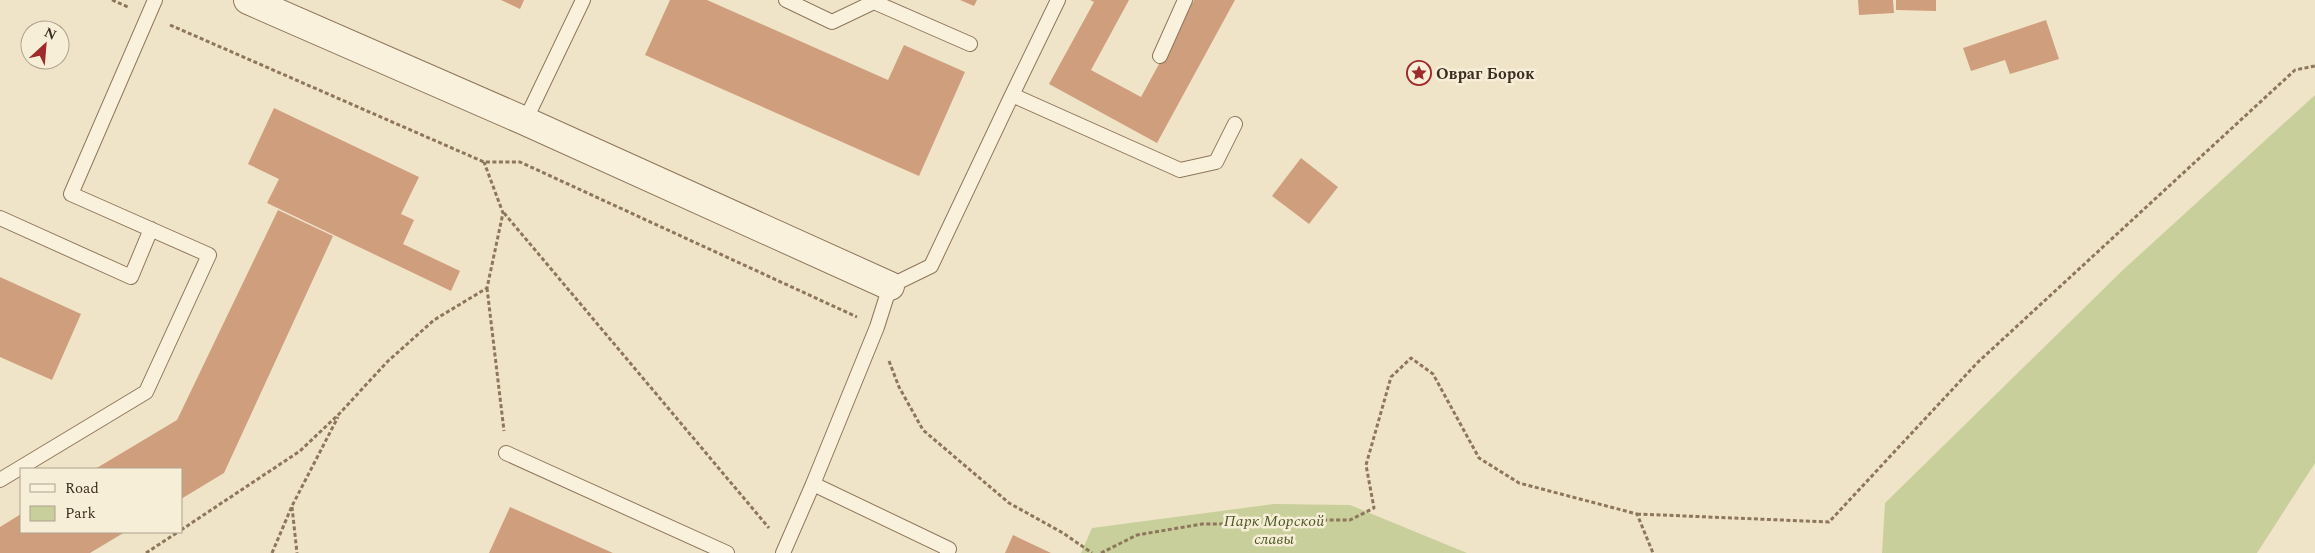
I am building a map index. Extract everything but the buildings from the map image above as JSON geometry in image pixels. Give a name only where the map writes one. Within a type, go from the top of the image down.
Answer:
[{"type":"street","points":[[248,0],[525,121],[890,286]]},
{"type":"lane","points":[[0,479],[146,392],[209,255],[71,194],[155,0]]},
{"type":"lane","points":[[525,121],[583,0]]},
{"type":"lane","points":[[786,0],[832,22],[874,2],[970,44]]},
{"type":"lane","points":[[784,550],[877,327],[890,286],[931,266],[1058,0]]},
{"type":"lane","points":[[1160,56],[1185,0]]},
{"type":"lane","points":[[1012,95],[1180,170],[1216,162],[1235,124]]},
{"type":"lane","points":[[0,218],[131,277],[151,229]]},
{"type":"lane","points":[[506,453],[727,553]]},
{"type":"lane","points":[[813,484],[949,549],[947,553]]},
{"type":"path","points":[[148,16],[484,162],[520,162],[877,327],[899,387],[923,430],[1009,502],[1063,533],[1092,553]]},
{"type":"path","points":[[1100,553],[1137,535],[1202,524],[1272,524],[1314,520],[1350,520],[1374,508],[1366,465],[1391,377],[1411,358],[1433,374],[1479,458],[1519,483],[1637,514],[1829,522],[1977,363],[2294,70],[2315,66]]},
{"type":"path","points":[[484,162],[503,213],[784,550]]},
{"type":"path","points":[[503,213],[487,288],[506,453]]},
{"type":"path","points":[[182,529],[300,452],[340,413],[387,362],[434,320],[487,288]]},
{"type":"path","points":[[272,553],[292,506],[340,413]]},
{"type":"path","points":[[292,506],[297,553]]},
{"type":"path","points":[[1637,514],[1654,553]]},
{"type":"path","points":[[146,553],[176,533]]},
{"type":"green space","points":[[2315,95],[2315,463],[2257,553],[1882,553],[1885,503],[2124,269]]},
{"type":"green space","name":"Парк Морской славы","points":[[1274,504],[1350,505],[1467,553],[1081,553],[1092,528]]},
{"type":"place","name":"Овраг Борок","points":[[1419,73]]}]
